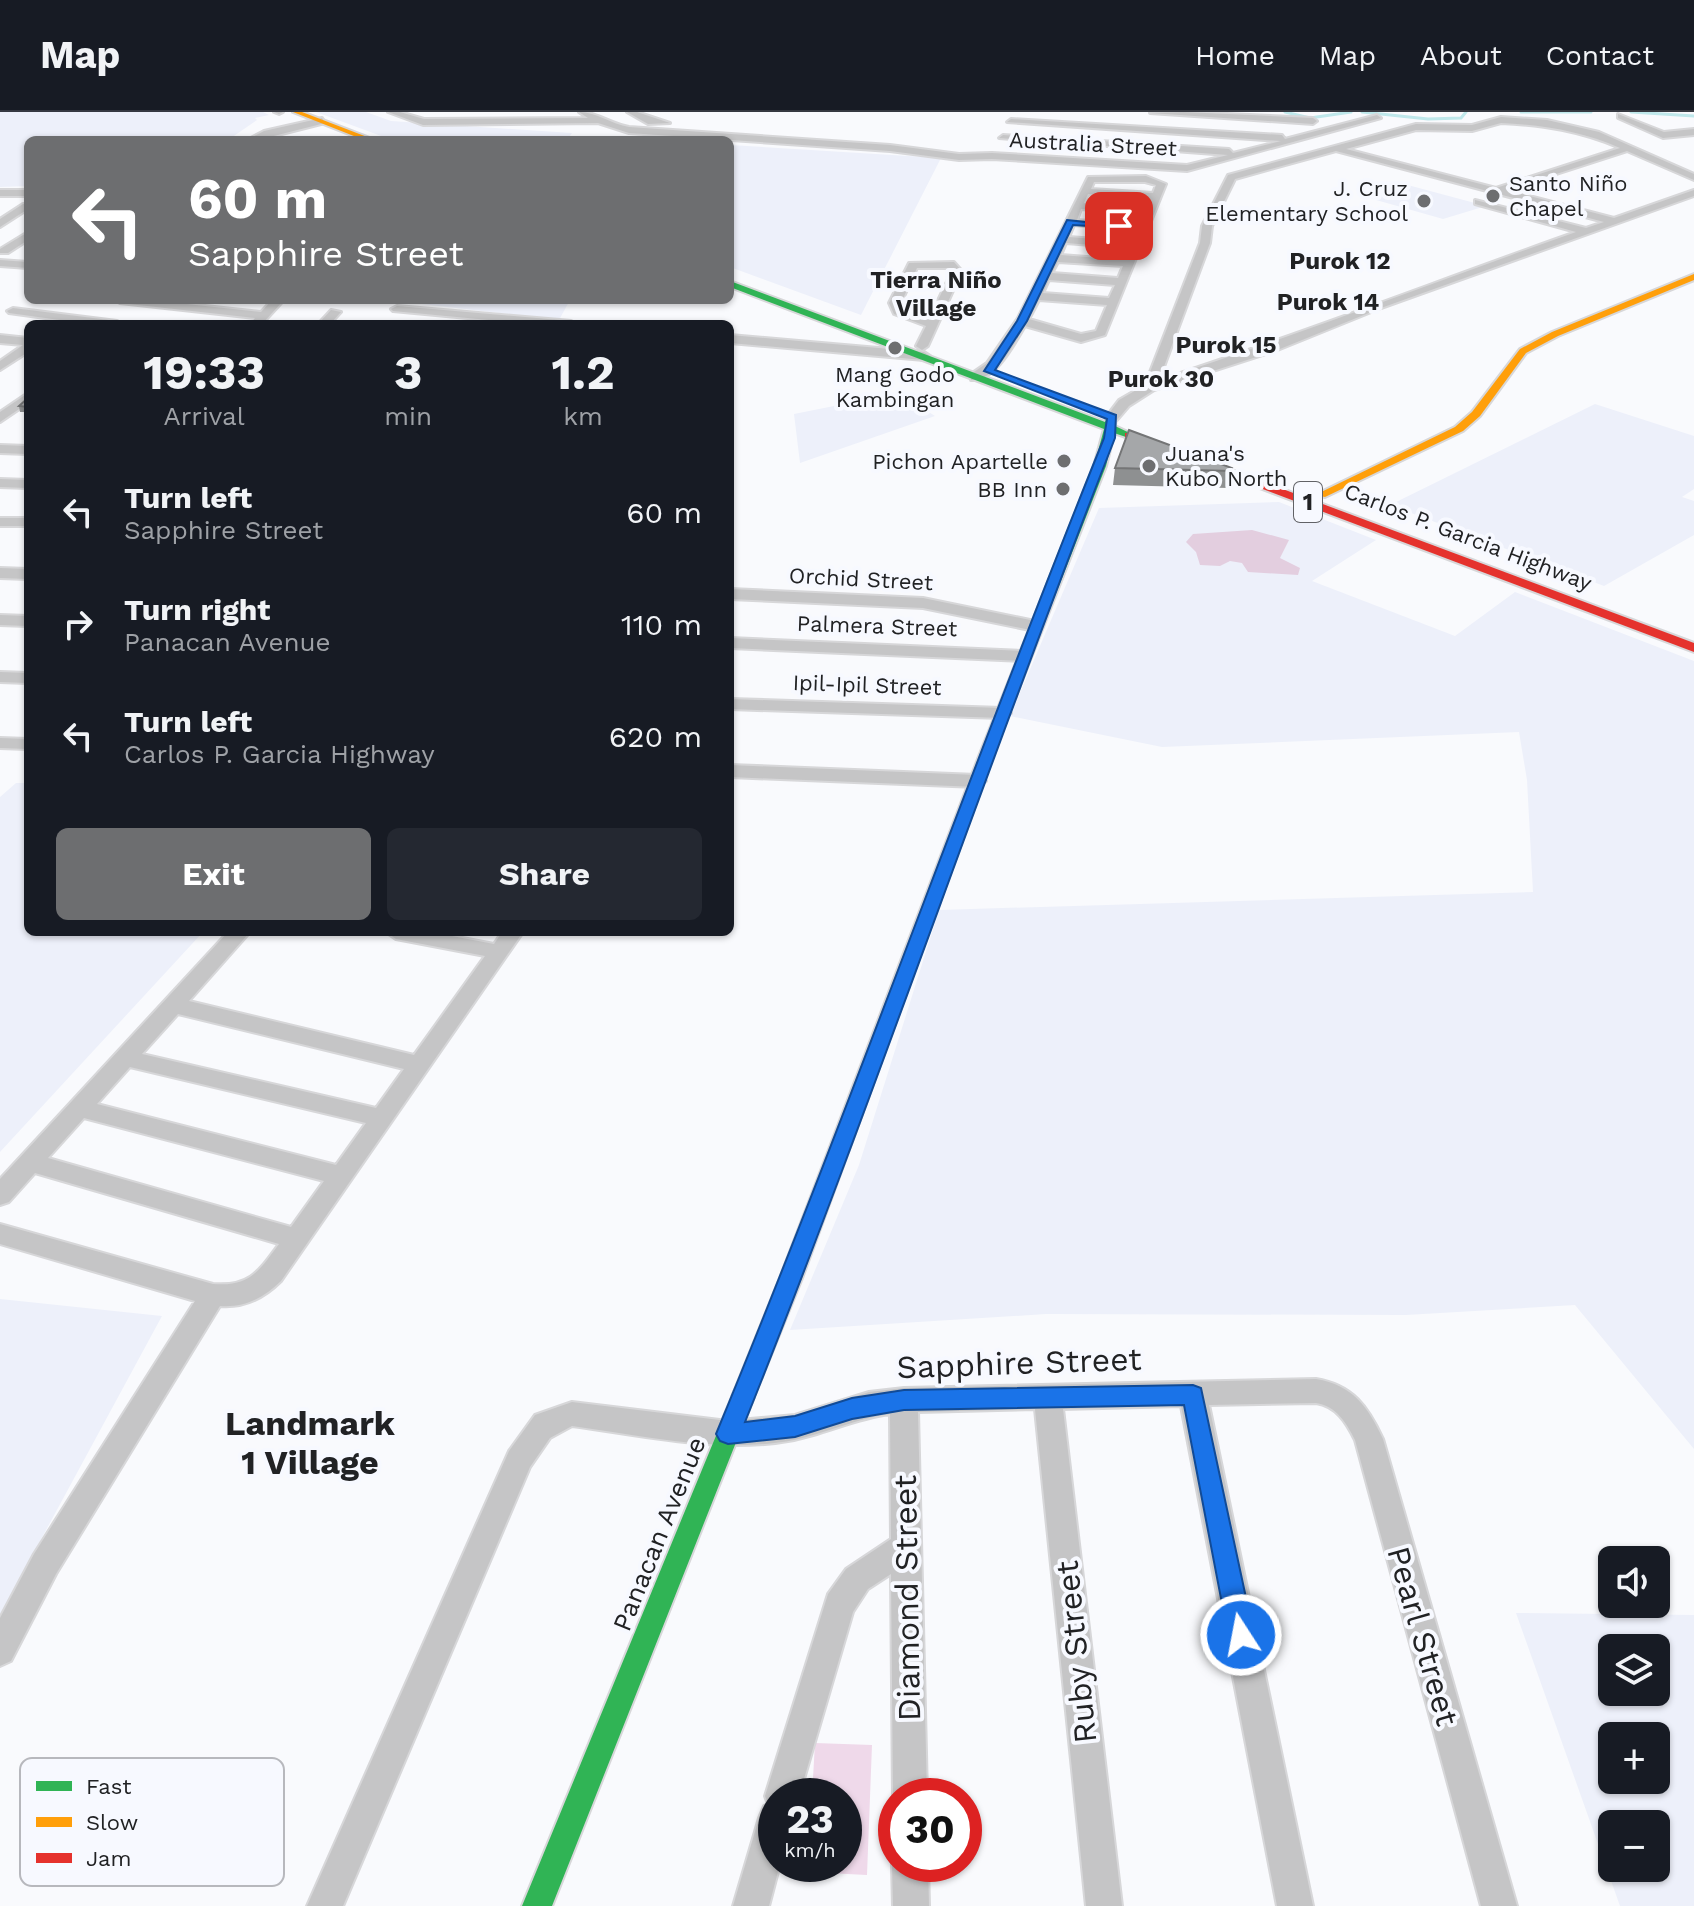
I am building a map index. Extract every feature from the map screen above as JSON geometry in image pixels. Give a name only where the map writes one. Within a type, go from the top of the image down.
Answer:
[{"type":"main road","points":[[278,112],[359,136]]},
{"type":"main road","points":[[309,119],[343,136]]},
{"type":"main road","name":"Carlos P. Garcia Highway","points":[[734,277],[982,374],[1423,539],[1694,634]]},
{"type":"main road","points":[[1321,495],[1459,429],[1476,414],[1512,362],[1531,347],[1694,277]]},
{"type":"main road","name":"Carlos P. Garcia Highway","points":[[734,285],[926,351]]},
{"type":"main road","name":"Panacan Avenue","points":[[537,1906],[791,1278],[1023,656],[1100,466],[1112,423]]},
{"type":"main road","name":"Carlos P. Garcia Highway","points":[[1211,460],[1321,495],[1694,648]]},
{"type":"street","points":[[396,114],[505,112]]},
{"type":"street","points":[[583,112],[613,127],[724,136]]},
{"type":"street","points":[[631,112],[651,122],[831,133]]},
{"type":"street","points":[[734,137],[981,159],[1002,138],[1016,112]]},
{"type":"street","points":[[1045,124],[1050,112]]},
{"type":"street","points":[[1264,112],[1290,119]]},
{"type":"street","points":[[396,114],[430,123],[598,120]]},
{"type":"street","points":[[1621,116],[1657,133],[1691,134]]},
{"type":"street","points":[[1002,138],[1223,160],[1377,118]]},
{"type":"street","points":[[260,136],[309,119]]},
{"type":"street","points":[[1002,138],[1045,124],[1081,119],[1313,121]]},
{"type":"street","points":[[1151,119],[1328,131]]},
{"type":"street","points":[[1151,119],[1298,138]]},
{"type":"street","points":[[1150,387],[1205,243],[1207,226],[1228,179],[1416,127],[1468,128],[1501,120],[1557,124],[1606,137],[1694,177]]},
{"type":"street","points":[[641,131],[651,122]]},
{"type":"street","points":[[774,139],[783,130]]},
{"type":"street","points":[[1002,138],[1273,146]]},
{"type":"street","points":[[1002,138],[1248,153]]},
{"type":"street","points":[[932,154],[941,143]]},
{"type":"street","points":[[1585,231],[1469,199],[1631,147]]},
{"type":"street","points":[[1337,149],[1613,221]]},
{"type":"street","points":[[982,374],[1022,321],[1091,179],[1155,181],[1162,186],[1101,333],[1092,337],[1071,337],[1022,321]]},
{"type":"street","points":[[1084,191],[1157,196]]},
{"type":"street","points":[[0,193],[24,193]]},
{"type":"street","points":[[1112,423],[1124,403],[1150,387],[1271,348],[1377,306],[1694,193]]},
{"type":"street","points":[[0,207],[24,206]]},
{"type":"street","points":[[1078,206],[1150,211]]},
{"type":"street","points":[[0,224],[24,208]]},
{"type":"street","points":[[1070,222],[1143,228]]},
{"type":"street","points":[[1,255],[24,238]]},
{"type":"street","points":[[1061,240],[1136,245]]},
{"type":"street","points":[[1,255],[24,254]]},
{"type":"street","points":[[1,255],[24,264]]},
{"type":"street","points":[[1051,258],[1129,263]]},
{"type":"street","points":[[734,339],[926,351],[932,324],[957,271],[954,265],[913,265],[895,303],[898,312],[932,324]]},
{"type":"street","points":[[1043,276],[1122,282]]},
{"type":"street","points":[[1034,296],[1113,302]]},
{"type":"street","points":[[0,320],[24,304]]},
{"type":"street","points":[[148,304],[260,320],[274,304]]},
{"type":"street","points":[[397,309],[525,320]]},
{"type":"street","points":[[13,311],[85,320]]},
{"type":"street","points":[[328,320],[335,312]]},
{"type":"street","points":[[0,339],[24,343]]},
{"type":"street","points":[[0,366],[24,347]]},
{"type":"street","points":[[0,419],[24,400]]},
{"type":"street","points":[[0,419],[24,421]]},
{"type":"street","points":[[0,449],[24,450]]},
{"type":"street","points":[[0,483],[24,484]]},
{"type":"street","points":[[0,522],[24,522]]},
{"type":"street","points":[[0,573],[24,574]]},
{"type":"street","name":"Orchid Street","points":[[734,594],[923,603],[1035,626]]},
{"type":"street","points":[[0,620],[24,621]]},
{"type":"street","name":"Palmera Street","points":[[734,643],[1023,656]]},
{"type":"street","points":[[0,677],[24,678]]},
{"type":"street","name":"Ipil-Ipil Street","points":[[734,704],[1002,713]]},
{"type":"street","points":[[0,743],[24,744]]},
{"type":"street","points":[[734,771],[977,781]]},
{"type":"street","points":[[0,1195],[236,936]]},
{"type":"street","points":[[0,1234],[213,1295],[239,1297],[261,1284],[297,1239],[506,942],[440,936]]},
{"type":"street","points":[[173,1005],[420,1065]]},
{"type":"street","points":[[125,1058],[382,1118]]},
{"type":"street","points":[[79,1108],[342,1176]]},
{"type":"street","points":[[30,1162],[297,1239]]},
{"type":"street","points":[[0,1650],[45,1564],[213,1295]]},
{"type":"street","name":"Sapphire Street","points":[[325,1906],[513,1474],[534,1434],[552,1417],[572,1414],[728,1434],[795,1427],[869,1404],[904,1400],[1316,1391]]},
{"type":"street","name":"Pearl Street","points":[[1316,1391],[1331,1392],[1346,1401],[1369,1439],[1499,1906]]},
{"type":"street","points":[[1193,1395],[1295,1906]]},
{"type":"street","name":"Ruby Street","points":[[1048,1398],[1104,1906]]},
{"type":"street","name":"Diamond Street","points":[[904,1400],[910,1778]]},
{"type":"street","points":[[787,1778],[839,1605],[857,1579],[907,1546]]},
{"type":"street","points":[[751,1906],[758,1881]]},
{"type":"street","points":[[910,1882],[911,1906]]},
{"type":"shaded area","points":[[0,112],[263,112],[269,115],[255,118],[257,120],[234,136],[24,136],[24,186],[0,187]]},
{"type":"shaded area","points":[[316,112],[366,112],[391,121],[572,133],[570,136],[381,136]]},
{"type":"shaded area","points":[[734,145],[941,158],[861,315],[734,268]]},
{"type":"shaded area","name":"J. Cruz Elementary School","points":[[1404,184],[1486,206],[1443,219],[1362,196]]},
{"type":"shaded area","points":[[421,304],[568,304],[559,320]]},
{"type":"shaded area","points":[[899,393],[935,416],[800,463],[794,414]]},
{"type":"shaded area","points":[[1595,404],[1694,436],[1694,489],[1682,497],[1694,501],[1694,535],[1604,586],[1390,505]]},
{"type":"shaded area","points":[[1279,502],[1376,540],[1312,581],[1455,636],[1515,592],[1694,661],[1694,1449],[1575,1305],[1406,1315],[1046,1314],[790,1330],[859,1165],[939,910],[1533,892],[1527,780],[1519,732],[1162,747],[1010,716],[1099,508]]},
{"type":"shaded area","points":[[1252,530],[1289,540],[1280,558],[1300,568],[1298,575],[1248,572],[1242,563],[1230,561],[1220,566],[1200,565],[1196,552],[1186,542],[1193,534]]},
{"type":"shaded area","points":[[16,783],[24,783],[24,936],[199,936],[0,1152],[0,797]]},
{"type":"shaded area","points":[[0,1299],[162,1316],[0,1615]]},
{"type":"shaded area","points":[[1516,1613],[1598,1614],[1598,1618],[1694,1615],[1694,1906],[1620,1906],[1611,1882],[1670,1882],[1670,1810],[1598,1810],[1598,1844]]},
{"type":"shaded area","points":[[815,1743],[872,1745],[867,1875],[862,1875],[862,1778],[813,1778]]},
{"type":"building","points":[[1129,430],[1232,468],[1231,471],[1115,468]]},
{"type":"waterway","points":[[1285,112],[1310,118],[1351,112]]},
{"type":"waterway","points":[[1362,112],[1428,119],[1461,118],[1466,112]]},
{"type":"waterway","points":[[1521,112],[1591,112]]},
{"type":"waterway","points":[[1631,112],[1694,116]]},
{"type":"traffic: fast","points":[[734,286],[1129,435]]},
{"type":"traffic: fast","points":[[985,759],[1100,466],[1112,417]]},
{"type":"traffic: fast","points":[[537,1906],[743,1397]]},
{"type":"traffic: slow","points":[[296,112],[360,136]]},
{"type":"traffic: slow","points":[[1321,495],[1459,429],[1476,414],[1523,351],[1555,334],[1694,277]]},
{"type":"traffic: slow","points":[[743,1397],[791,1278],[985,759]]},
{"type":"traffic: jam","points":[[1129,435],[1694,648]]},
{"type":"place","name":"Santo Niño Chapel","points":[[1493,196]]},
{"type":"place","name":"J. Cruz Elementary School","points":[[1424,201]]},
{"type":"place","name":"Mang Godo Kambingan","points":[[895,348]]},
{"type":"place","name":"Pichon Apartelle","points":[[1064,461]]},
{"type":"place","name":"Juana's Kubo North","points":[[1149,466]]},
{"type":"place","name":"BB Inn","points":[[1063,489]]},
{"type":"district","name":"Purok 12","points":[[1340,261]]},
{"type":"district","name":"Tierra Niño Village","points":[[936,294]]},
{"type":"district","name":"Purok 14","points":[[1328,302]]},
{"type":"district","name":"Purok 15","points":[[1226,345]]},
{"type":"district","name":"Purok 30","points":[[1161,379]]},
{"type":"district","name":"Landmark 1 Village","points":[[310,1442]]},
{"type":"route","points":[[1119,226],[1070,222],[1022,321],[989,371],[1112,417],[1110,438],[1023,656],[791,1278],[728,1434],[795,1427],[852,1408],[904,1400],[1193,1395],[1241,1635]]}]
